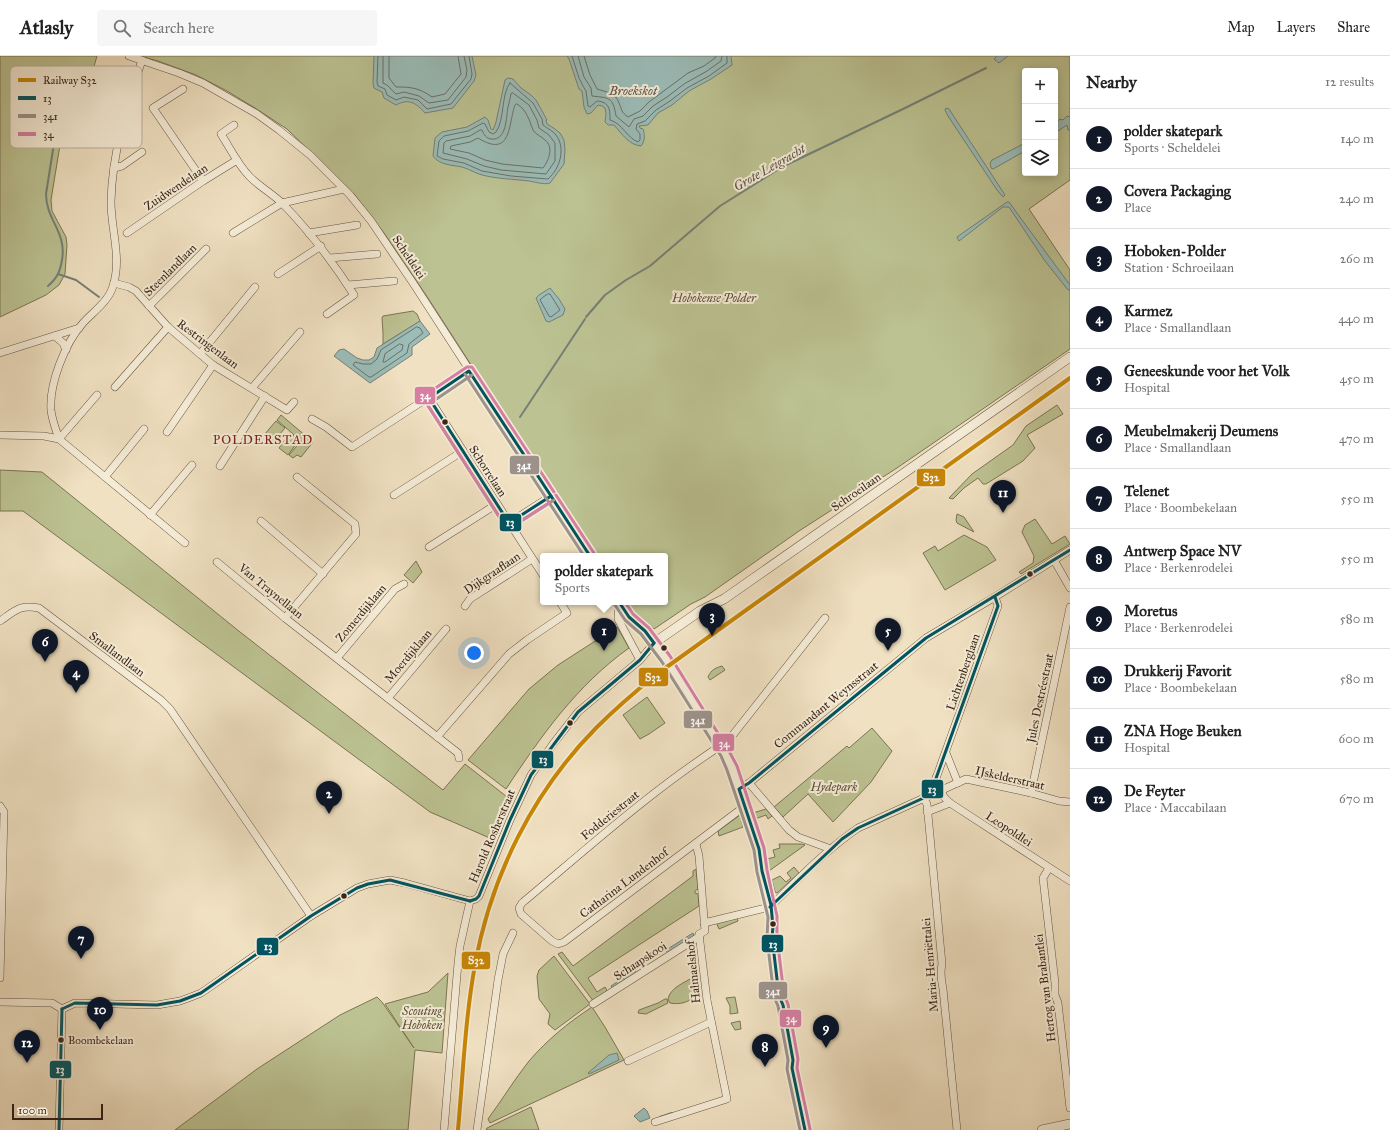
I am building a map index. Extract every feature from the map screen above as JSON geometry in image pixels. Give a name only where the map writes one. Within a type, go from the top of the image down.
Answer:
[{"type":"street","name":"Scheldelei","points":[[129,56],[202,83],[257,114],[301,147],[344,189],[363,210],[381,235],[588,553]]},
{"type":"street","points":[[140,66],[142,60]]},
{"type":"street","points":[[183,89],[153,108],[203,181]]},
{"type":"street","points":[[234,125],[221,134],[237,160],[250,176],[282,203],[309,232],[330,258],[354,295],[327,314]]},
{"type":"street","points":[[59,439],[53,421],[51,400],[56,375],[66,350],[79,328],[104,302],[114,283],[117,264],[112,213],[114,168],[118,148]]},
{"type":"street","points":[[114,168],[122,166],[142,152]]},
{"type":"street","name":"Zuidwendelaan","points":[[127,233],[203,181],[237,160]]},
{"type":"street","points":[[233,233],[282,203],[344,189]]},
{"type":"street","points":[[309,232],[357,225]]},
{"type":"street","points":[[278,274],[321,246]]},
{"type":"street","name":"Steenlandlaan","points":[[149,306],[206,249]]},
{"type":"street","points":[[330,258],[378,254]]},
{"type":"street","points":[[348,285],[394,281]]},
{"type":"street","name":"Restringenlaan","points":[[114,283],[133,289],[168,327],[213,364],[287,410],[294,402]]},
{"type":"street","points":[[200,354],[255,287]]},
{"type":"street","points":[[115,388],[168,327]]},
{"type":"street","points":[[0,353],[79,328]]},
{"type":"street","points":[[252,388],[300,332]]},
{"type":"street","points":[[55,336],[63,343],[66,350]]},
{"type":"street","name":"Schroeilaan","points":[[654,644],[700,611],[730,595],[1070,357]]},
{"type":"street","points":[[167,432],[213,364]]},
{"type":"street","points":[[312,418],[352,447],[469,371]]},
{"type":"street","points":[[59,439],[97,395]]},
{"type":"street","points":[[220,466],[265,396]]},
{"type":"street","name":"Schorrelaan","points":[[429,398],[540,571]]},
{"type":"street","points":[[104,477],[144,429]]},
{"type":"street","points":[[0,435],[44,436],[59,439],[185,543]]},
{"type":"street","points":[[394,495],[463,451]]},
{"type":"street","points":[[150,515],[192,465]]},
{"type":"street","points":[[285,618],[356,534],[355,524],[297,477]]},
{"type":"street","points":[[510,523],[551,496]]},
{"type":"street","points":[[429,547],[497,504]]},
{"type":"street","points":[[261,521],[323,574]]},
{"type":"street","name":"Commandant Weynsstraat","points":[[739,789],[749,783],[926,638],[1070,550]]},
{"type":"street","name":"Dijkgraaflaan","points":[[465,606],[470,599],[532,559]]},
{"type":"street","points":[[1054,560],[1070,588]]},
{"type":"street","name":"Van Traynellaan","points":[[217,562],[285,618],[458,753],[459,758]]},
{"type":"street","name":"Zomerdijklaan","points":[[337,658],[395,589],[404,584]]},
{"type":"street","name":"Lichtenberglaan","points":[[927,796],[946,753],[998,606],[995,597]]},
{"type":"street","points":[[437,737],[509,654],[567,612],[562,605]]},
{"type":"street","points":[[619,605],[618,619],[640,660]]},
{"type":"street","points":[[621,605],[628,617],[645,632],[682,684],[732,768],[759,849],[759,860],[774,930],[772,937],[779,996],[785,1013],[793,1060],[792,1068],[805,1130]]},
{"type":"street","name":"Smallandlaan","points":[[0,622],[20,608],[28,606],[39,608],[161,700],[170,709],[311,916]]},
{"type":"street","name":"Jules Destréestraat","points":[[1032,793],[1070,607]]},
{"type":"street","name":"Fodderiestraat","points":[[519,908],[522,903],[616,823],[710,752],[728,741],[825,618]]},
{"type":"street","name":"Moerdijklaan","points":[[388,698],[446,629]]},
{"type":"street","name":"Harold Rosherstraat","points":[[470,901],[479,896],[528,778],[578,712],[640,660],[654,644]]},
{"type":"street","points":[[946,753],[958,783]]},
{"type":"street","points":[[936,778],[941,790]]},
{"type":"street","name":"IJskelderstraat","points":[[770,907],[831,849],[858,828],[966,779],[1032,793],[1052,800],[1070,802]]},
{"type":"street","points":[[749,783],[789,830],[798,838],[831,849]]},
{"type":"street","name":"Leopoldlei","points":[[941,790],[944,797],[950,803],[1070,881]]},
{"type":"street","name":"Maria-Henriëttalei","points":[[927,796],[926,804],[942,964],[940,971],[957,1130]]},
{"type":"street","points":[[927,812],[950,803]]},
{"type":"street","points":[[0,806],[4,812],[0,978]]},
{"type":"street","name":"Catharina Lundenhof","points":[[519,908],[521,914],[552,941],[558,944],[561,943],[696,844],[745,806]]},
{"type":"street","name":"Halmaelshof","points":[[655,1122],[727,1099],[707,1000],[700,936],[700,934],[705,931],[699,856],[696,844]]},
{"type":"street","name":"Hertog van Brabantlei","points":[[1049,868],[1043,878],[1055,982],[1055,995],[1058,1003],[1070,1108]]},
{"type":"street","points":[[0,1002],[52,1003],[62,1008],[75,1003],[157,1005],[180,1001],[191,997],[215,984],[311,916],[357,888],[380,881],[390,880],[405,883],[470,901],[460,946],[458,963],[444,1130]]},
{"type":"street","points":[[704,923],[770,907]]},
{"type":"street","points":[[477,1130],[498,980],[503,954],[513,933]]},
{"type":"street","name":"Schaapskooi","points":[[593,1004],[700,936]]},
{"type":"street","points":[[59,1130],[62,1008]]},
{"type":"street","points":[[628,1061],[711,1022]]},
{"type":"street","points":[[1042,1130],[1070,1124]]},
{"type":"green space","points":[[0,56],[97,56],[94,66],[10,66],[10,148],[60,148],[51,200],[52,211],[66,237],[67,245],[65,274],[59,285],[46,295],[0,317]]},
{"type":"green space","name":"Hobokense Polder","points":[[140,56],[1070,56],[1070,180],[1029,209],[1070,270],[1070,349],[897,468],[799,531],[705,597],[691,604],[654,629],[636,617],[627,605],[668,605],[668,553],[592,553],[428,298],[384,233],[354,194],[287,129],[227,91],[196,75]]},
{"type":"green space","points":[[413,311],[417,314],[420,321],[383,344],[383,316]]},
{"type":"green space","points":[[1057,405],[1063,414],[1027,435],[1035,448],[1023,461],[986,484],[983,484],[978,478],[964,488],[953,499],[949,498],[972,474],[1013,445],[1026,426]]},
{"type":"green space","points":[[281,415],[313,442],[301,457],[297,455],[293,458],[289,455],[301,441],[277,420]]},
{"type":"green space","points":[[276,421],[285,428],[273,442],[264,435]]},
{"type":"green space","points":[[290,433],[299,440],[288,455],[279,448]]},
{"type":"green space","points":[[0,470],[42,472],[240,632],[443,790],[465,764],[511,800],[492,839],[430,812],[23,511],[0,511]]},
{"type":"green space","points":[[957,514],[964,517],[974,532],[957,523]]},
{"type":"green space","points":[[1035,519],[1052,544],[1065,536],[1070,544],[1021,574],[1019,572],[1033,563],[1034,556],[1022,532],[1025,525]]},
{"type":"green space","points":[[964,535],[987,547],[996,560],[945,590],[923,553],[935,546],[938,551]]},
{"type":"green space","points":[[416,561],[422,572],[413,583],[404,575]]},
{"type":"green space","points":[[617,627],[629,648],[593,678],[561,712],[506,789],[468,760],[529,689],[558,665]]},
{"type":"green space","points":[[722,666],[725,670],[710,680],[708,677],[710,673]]},
{"type":"green space","points":[[647,697],[665,723],[640,739],[623,715]]},
{"type":"green space","name":"Hydepark","points":[[872,728],[892,751],[871,782],[833,822],[808,794],[783,817],[774,807],[847,746],[849,748]]},
{"type":"green space","points":[[766,809],[772,816],[768,819],[766,815],[755,819],[753,813]]},
{"type":"green space","points":[[740,815],[743,827],[719,836],[718,831]]},
{"type":"green space","points":[[779,844],[805,845],[769,871],[767,859],[775,857],[773,850],[780,848]]},
{"type":"green space","points":[[794,867],[799,873],[777,893],[775,892],[772,880],[780,876],[786,882],[791,878],[787,873]]},
{"type":"green space","points":[[696,869],[698,889],[695,893],[698,894],[699,906],[588,978],[597,992],[605,987],[608,992],[594,1002],[558,954],[562,952],[573,966],[693,876],[693,871]]},
{"type":"green space","points":[[737,918],[738,921],[719,929],[716,922]]},
{"type":"green space","points":[[554,956],[590,1004],[555,1030],[548,1024],[550,1014],[539,999],[537,976],[539,970]]},
{"type":"green space","name":"Scouting Hoboken","points":[[448,973],[442,1053],[415,1050],[408,1130],[175,1130],[257,1069],[340,1015],[377,997],[414,1048],[385,1004],[428,992]]},
{"type":"green space","points":[[694,977],[696,996],[690,1000],[678,1004],[670,1003],[668,999],[669,995],[678,986]]},
{"type":"green space","points":[[735,997],[738,1013],[730,1014],[730,1006],[726,998]]},
{"type":"green space","points":[[667,999],[668,1003],[646,1014],[638,1013],[639,1010]]},
{"type":"green space","points":[[592,1007],[624,1060],[490,1123],[488,1119],[529,1061],[559,1032]]},
{"type":"green space","points":[[740,1021],[741,1029],[735,1030],[731,1023]]},
{"type":"green space","points":[[531,1107],[539,1130],[486,1130],[487,1128]]},
{"type":"water","points":[[374,56],[472,56],[476,75],[474,81],[453,108],[425,113],[415,104],[409,102],[396,105],[384,98],[382,92],[374,88]]},
{"type":"water","name":"Broekskot","points":[[567,56],[731,56],[732,65],[689,91],[672,105],[658,113],[648,125],[639,126],[643,129],[644,133],[644,140],[641,146],[633,144],[614,125],[608,125],[605,122],[605,108],[602,106],[598,105],[591,113],[587,114],[584,107],[582,91],[579,89]]},
{"type":"water","points":[[997,56],[1008,56],[999,63],[994,59]]},
{"type":"water","points":[[508,78],[513,79],[521,88],[536,100],[547,120],[547,124],[560,133],[564,140],[564,164],[550,183],[542,184],[482,175],[462,167],[442,163],[433,156],[435,138],[442,132],[467,127],[485,117],[493,130],[505,80]]},
{"type":"water","points":[[946,108],[949,109],[1005,195],[1003,197],[948,116],[945,110]]},
{"type":"water","points":[[1067,116],[1070,117],[1070,130],[1068,130],[1067,125],[1058,131],[1058,121],[1060,119],[1063,120]]},
{"type":"water","points":[[1022,145],[1022,153],[993,169],[991,168],[990,163],[992,160]]},
{"type":"water","points":[[1009,202],[1070,285],[1070,290],[1068,290],[1045,261],[1009,207],[1003,207],[959,241],[957,237]]},
{"type":"water","points":[[550,288],[565,309],[563,315],[549,322],[546,321],[536,298]]},
{"type":"water","points":[[420,321],[430,334],[412,347],[412,355],[370,383],[334,356],[339,350],[344,349],[357,358],[369,360],[374,357],[377,348]]},
{"type":"water","points":[[693,933],[694,937],[668,954],[666,950]]},
{"type":"water","points":[[635,970],[637,974],[613,989],[611,986]]},
{"type":"water","points":[[617,1053],[619,1060],[589,1074],[588,1073],[609,1055]]},
{"type":"water","points":[[644,1108],[650,1118],[640,1122],[634,1116]]},
{"type":"waterway","name":"Grote Leigracht","points":[[586,317],[605,295],[626,280],[650,266],[720,206],[782,167],[986,68]]},
{"type":"waterway","points":[[48,286],[54,280],[59,271],[63,250],[62,242],[49,211],[46,194],[53,148]]},
{"type":"waterway","points":[[58,274],[76,280],[99,297]]},
{"type":"waterway","name":"Grote Leigracht","points":[[520,417],[585,319]]},
{"type":"waterway","points":[[660,1117],[672,1113]]},
{"type":"rail line","name":"S32","points":[[458,1130],[472,985],[482,932],[492,899],[518,837],[534,808],[573,753],[596,728],[657,674],[1070,378]]},
{"type":"transit line","name":"34","points":[[549,503],[511,527],[506,527],[425,401],[425,395],[467,367],[472,367],[554,492]]},
{"type":"transit line","name":"13","points":[[469,371],[551,496],[509,523],[429,398],[469,371]]},
{"type":"transit line","name":"341","points":[[465,374],[582,553]]},
{"type":"transit line","name":"341","points":[[432,402],[472,375]]},
{"type":"transit line","name":"341","points":[[425,401],[505,526]]},
{"type":"transit line","name":"34","points":[[556,495],[594,553]]},
{"type":"transit line","name":"13","points":[[551,496],[588,553]]},
{"type":"transit line","name":"341","points":[[512,527],[554,500]]},
{"type":"transit line","name":"13","points":[[805,1130],[792,1068],[793,1060],[783,1005],[779,996],[772,937],[773,927],[771,905],[762,871],[759,849],[739,789],[749,783],[926,638],[1070,550]]},
{"type":"transit line","name":"13","points":[[770,907],[842,839],[858,828],[930,795],[998,606],[995,597]]},
{"type":"transit line","name":"341","points":[[615,605],[625,620],[641,634],[662,662],[721,756],[727,770],[754,850],[757,872],[768,917],[767,938],[774,997],[778,1006],[788,1060],[787,1069],[800,1130]]},
{"type":"transit line","name":"13","points":[[621,605],[629,617],[645,631],[654,643]]},
{"type":"transit line","name":"34","points":[[627,605],[633,614],[649,628],[670,656],[737,766],[764,848],[777,916],[777,937],[784,995],[788,1004],[798,1059],[797,1068],[810,1129]]},
{"type":"transit line","name":"13","points":[[470,901],[479,896],[510,820],[531,775],[578,712],[640,660],[654,643]]},
{"type":"transit line","name":"13","points":[[62,1009],[75,1003],[157,1005],[180,1001],[201,993],[311,916],[357,888],[368,884],[390,880],[470,901]]},
{"type":"transit line","name":"13","points":[[59,1130],[62,1009]]},
{"type":"place","name":"ZNA Hoge Beuken","points":[[1003,513]]},
{"type":"place","name":"Hoboken-Polder","points":[[712,636]]},
{"type":"place","name":"polder skatepark","points":[[604,651]]},
{"type":"place","name":"Geneeskunde voor het Volk","points":[[888,651]]},
{"type":"place","name":"Meubelmakerij Deumens","points":[[45,662]]},
{"type":"place","name":"Karmez","points":[[76,693]]},
{"type":"place","name":"Covera Packaging","points":[[329,814]]},
{"type":"place","name":"Telenet","points":[[81,959]]},
{"type":"place","name":"Drukkerij Favorit","points":[[100,1030]]},
{"type":"place","name":"Boombekelaan","points":[[61,1040]]},
{"type":"place","name":"Moretus","points":[[826,1048]]},
{"type":"place","name":"De Feyter","points":[[27,1063]]},
{"type":"place","name":"Antwerp Space NV","points":[[765,1067]]},
{"type":"district","name":"POLDERSTAD","points":[[263,439]]}]
